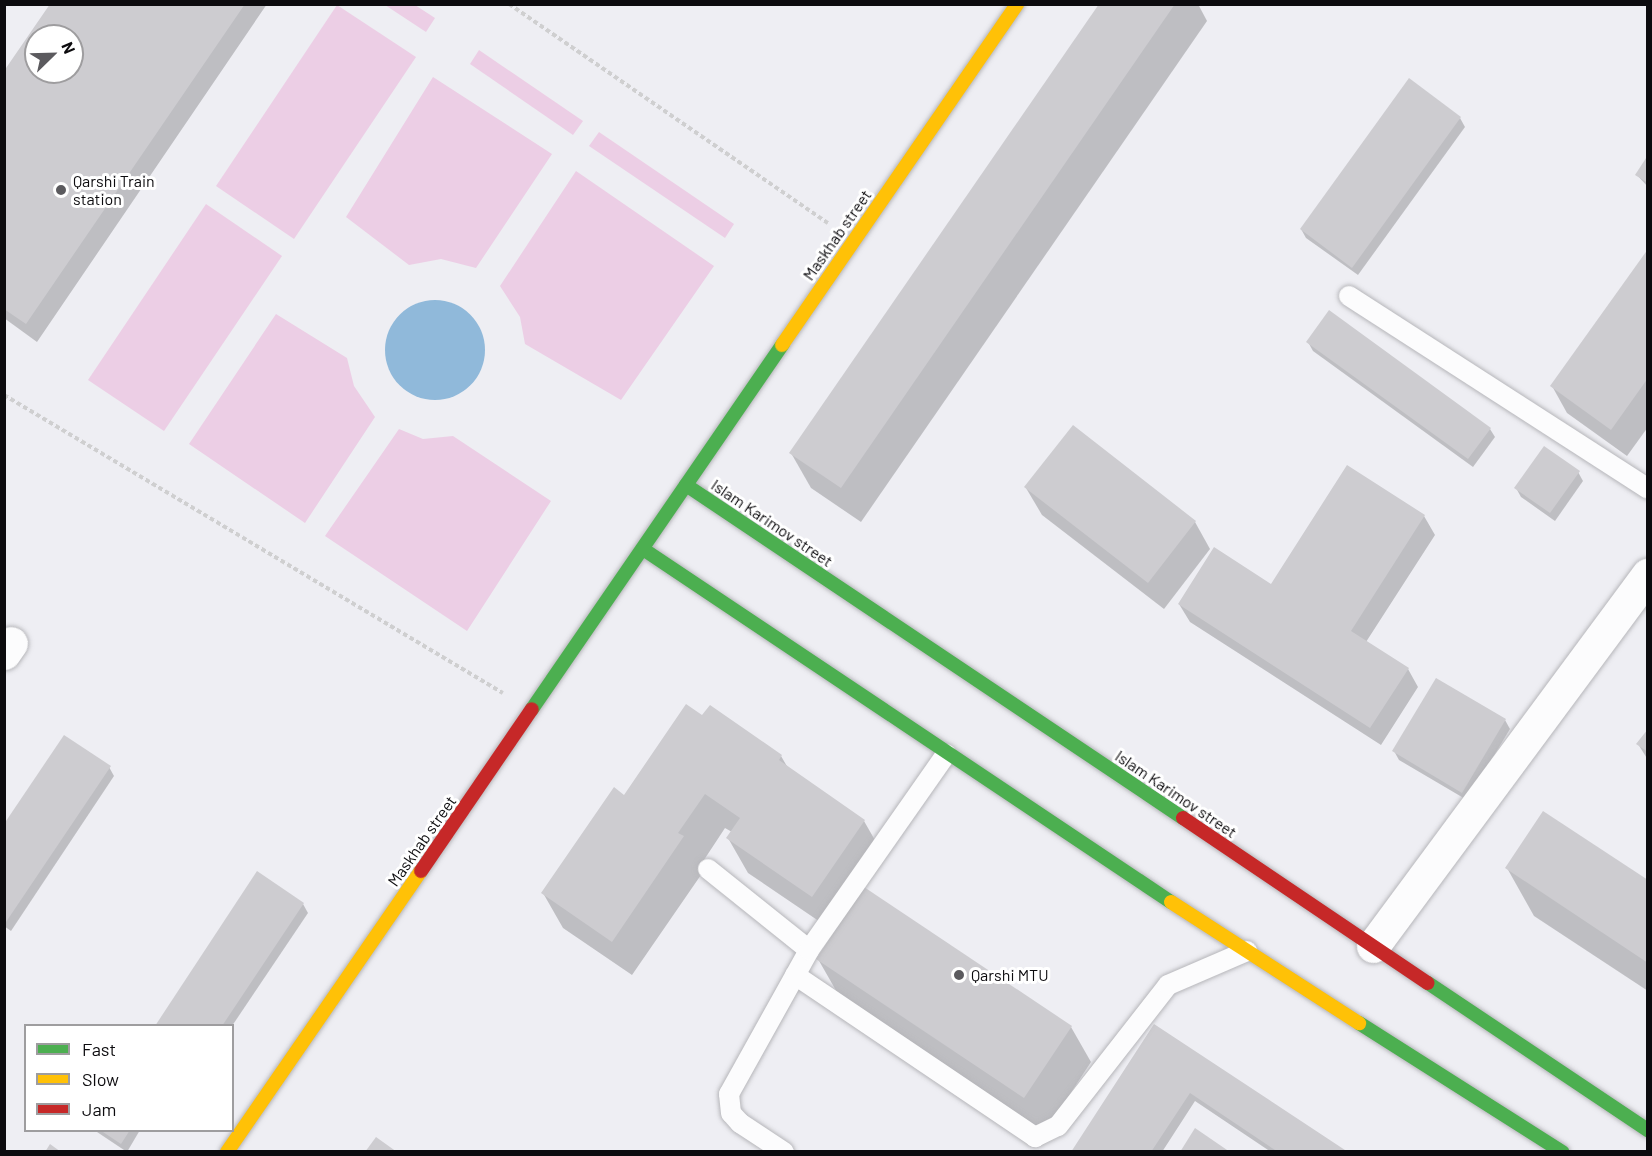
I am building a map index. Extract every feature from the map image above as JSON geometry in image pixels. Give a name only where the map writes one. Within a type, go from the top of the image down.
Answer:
[{"type":"main road","name":"Maskhab street","points":[[227,1152],[1017,4]]},
{"type":"main road","name":"Islam Karimov street","points":[[686,484],[1647,1130]]},
{"type":"main road","points":[[643,549],[946,754],[1247,951],[1562,1152]]},
{"type":"street","points":[[1373,946],[1647,574]]},
{"type":"lane","points":[[1349,296],[1647,489]]},
{"type":"lane","points":[[784,1152],[740,1123],[731,1113],[729,1094],[809,950],[946,754]]},
{"type":"lane","points":[[708,869],[809,950]]},
{"type":"lane","points":[[795,975],[1035,1137],[1058,1126],[1168,985],[1247,951]]},
{"type":"path","points":[[509,4],[853,240]]},
{"type":"path","points":[[4,395],[532,711]]},
{"type":"shaded area","points":[[337,5],[416,57],[294,239],[216,186]]},
{"type":"shaded area","points":[[385,5],[415,5],[435,18],[426,32]]},
{"type":"shaded area","points":[[479,50],[583,121],[573,135],[470,64]]},
{"type":"shaded area","points":[[433,77],[552,154],[476,268],[441,259],[409,265],[346,217]]},
{"type":"shaded area","points":[[599,132],[734,224],[725,238],[589,146]]},
{"type":"shaded area","points":[[576,171],[714,266],[621,400],[525,344],[520,317],[500,286]]},
{"type":"shaded area","points":[[206,204],[282,256],[164,431],[88,380]]},
{"type":"shaded area","points":[[276,314],[347,358],[354,386],[375,417],[305,523],[189,444]]},
{"type":"shaded area","points":[[399,429],[423,439],[453,436],[551,501],[467,631],[325,536]]},
{"type":"water","points":[[435,300],[454,304],[470,315],[481,331],[485,350],[481,369],[470,385],[454,396],[435,400],[416,396],[400,385],[389,369],[385,350],[389,331],[400,315],[416,304]]},
{"type":"building","name":"Qarshi Train station","points":[[50,4],[245,4],[26,324],[4,309],[4,71],[24,42],[24,84],[84,84],[84,24],[36,24]]},
{"type":"building","points":[[1099,4],[1175,4],[841,488],[789,453]]},
{"type":"building","points":[[1409,78],[1461,117],[1352,268],[1300,229]]},
{"type":"building","points":[[1648,155],[1648,183],[1635,175]]},
{"type":"building","points":[[1648,249],[1648,378],[1611,430],[1550,386]]},
{"type":"building","points":[[1329,310],[1491,428],[1468,459],[1306,342]]},
{"type":"building","points":[[1073,425],[1196,521],[1148,583],[1024,487]]},
{"type":"building","points":[[1544,446],[1580,471],[1550,513],[1514,488]]},
{"type":"building","points":[[1347,465],[1425,515],[1351,631],[1409,668],[1370,728],[1178,604],[1214,547],[1271,584]]},
{"type":"building","points":[[1436,678],[1506,719],[1462,793],[1392,751]]},
{"type":"building","points":[[686,704],[702,715],[710,705],[782,755],[779,760],[865,820],[812,897],[726,838],[740,818],[705,794],[678,833],[684,836],[612,942],[541,893],[614,787],[624,795]]},
{"type":"building","points":[[1648,729],[1648,752],[1636,744]]},
{"type":"building","points":[[64,735],[111,766],[4,925],[4,824]]},
{"type":"building","points":[[1543,811],[1648,880],[1648,963],[1505,868]]},
{"type":"building","points":[[257,871],[304,903],[223,1024],[156,1024]]},
{"type":"building","points":[[864,887],[1072,1026],[1024,1098],[816,959]]},
{"type":"building","points":[[1154,1024],[1348,1152],[1278,1152],[1190,1093],[1151,1152],[1071,1152]]},
{"type":"building","points":[[1195,1128],[1230,1152],[1180,1152]]},
{"type":"building","points":[[103,1132],[129,1132],[121,1144]]},
{"type":"building","points":[[376,1137],[397,1152],[365,1152]]},
{"type":"building","points":[[50,1144],[61,1152],[45,1152]]},
{"type":"traffic: fast","points":[[532,709],[782,345]]},
{"type":"traffic: fast","points":[[686,485],[1183,818]]},
{"type":"traffic: fast","points":[[643,549],[1171,902]]},
{"type":"traffic: fast","points":[[1428,983],[1648,1130]]},
{"type":"traffic: fast","points":[[1359,1023],[1562,1152]]},
{"type":"traffic: slow","points":[[782,345],[1017,4]]},
{"type":"traffic: slow","points":[[227,1152],[421,871]]},
{"type":"traffic: slow","points":[[1171,902],[1359,1023]]},
{"type":"traffic: jam","points":[[421,871],[532,709]]},
{"type":"traffic: jam","points":[[1183,818],[1428,983]]},
{"type":"place","name":"Qarshi Train station","points":[[61,190]]},
{"type":"place","name":"Qarshi MTU","points":[[959,975]]}]
